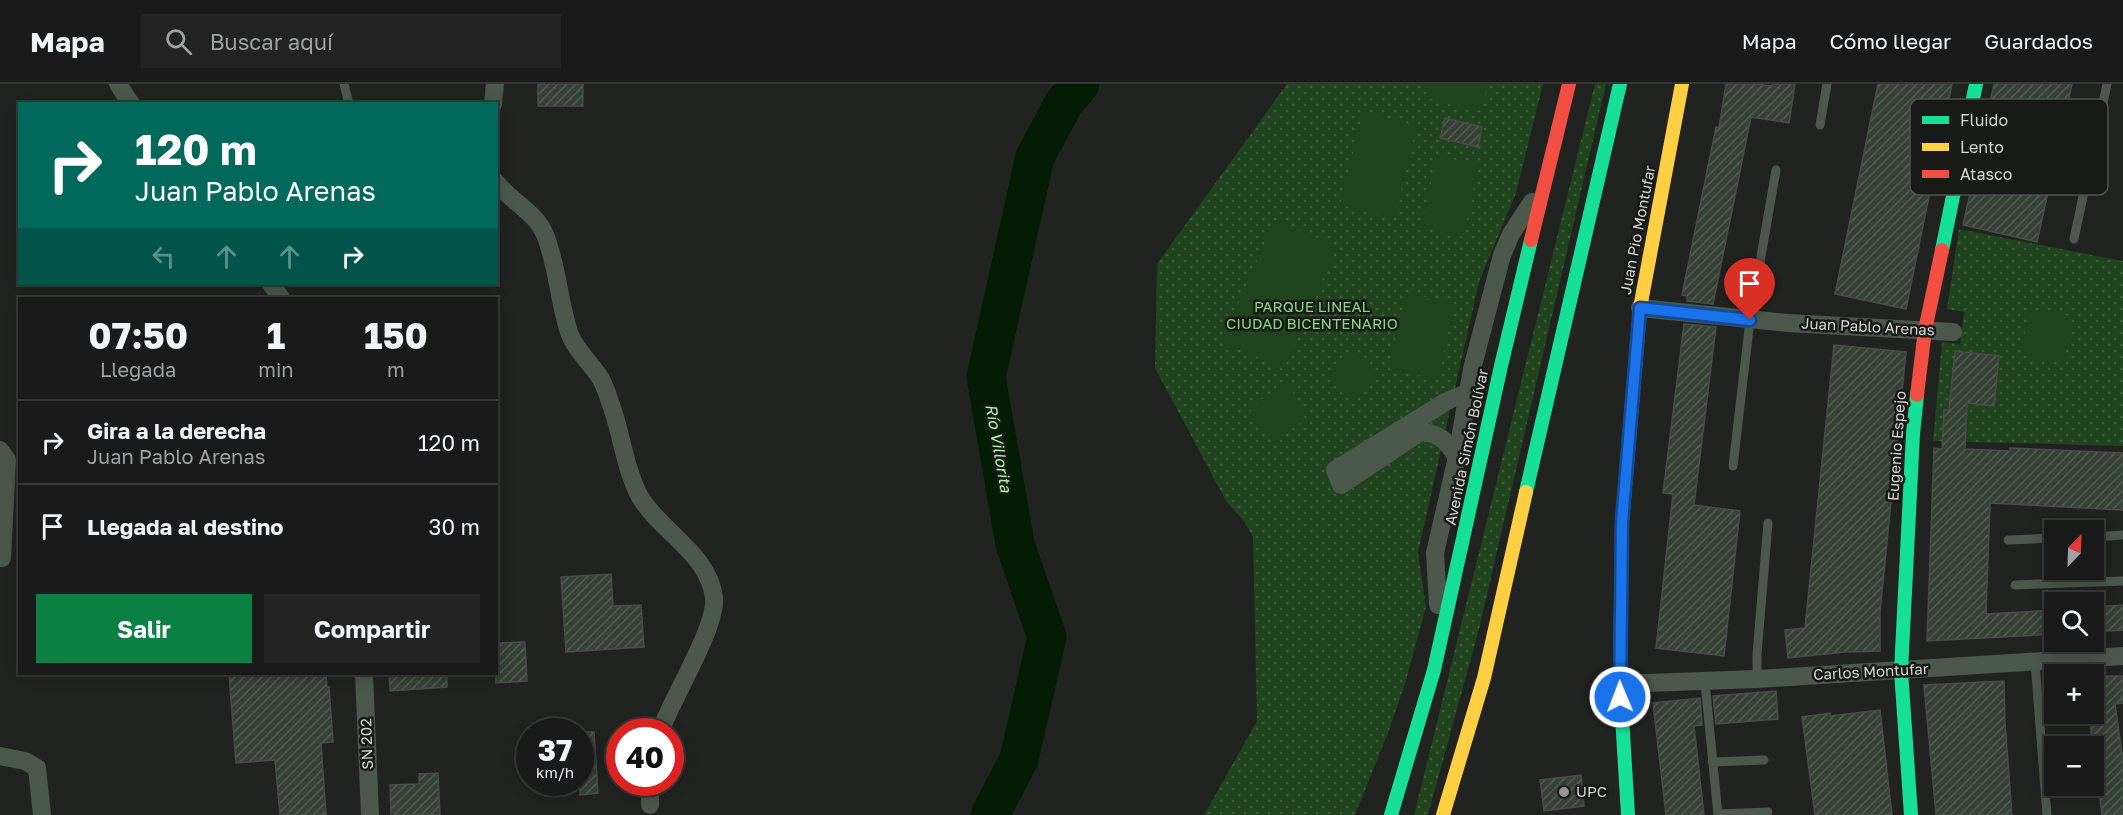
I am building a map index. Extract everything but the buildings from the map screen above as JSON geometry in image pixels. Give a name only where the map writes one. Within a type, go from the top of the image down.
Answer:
[{"type":"main road","name":"Avenida Simón Bolívar","points":[[1391,815],[1425,707],[1501,366],[1569,84]]},
{"type":"main road","points":[[1443,815],[1484,678],[1620,84]]},
{"type":"main road","name":"Juan Pio Montufar","points":[[1628,815],[1620,684],[1622,522],[1640,308],[1682,84]]},
{"type":"main road","name":"Eugenio Espejo","points":[[1973,99],[1976,84]]},
{"type":"main road","name":"Eugenio Espejo","points":[[1911,815],[1900,671],[1913,434],[1925,330],[1953,195]]},
{"type":"street","points":[[118,84],[130,102]]},
{"type":"street","points":[[493,102],[495,84]]},
{"type":"street","points":[[498,184],[535,219],[545,234],[569,333],[582,355],[599,375],[607,393],[630,474],[641,498],[701,567],[710,584],[714,600],[711,622],[666,718]]},
{"type":"street","points":[[1440,643],[1435,553],[1457,457],[1475,357],[1502,255],[1511,234],[1544,186]]},
{"type":"street","points":[[271,285],[280,297]]},
{"type":"street","name":"Juan Pablo Arenas","points":[[1640,308],[1788,323],[1953,332]]},
{"type":"street","points":[[1457,457],[1448,443],[1438,435],[1422,431],[1341,485],[1335,470],[1448,401],[1469,392]]},
{"type":"street","points":[[0,450],[7,464],[2,558]]},
{"type":"street","name":"Carlos Montufar","points":[[1620,684],[1705,682],[2123,656]]},
{"type":"street","name":"SN 202","points":[[364,675],[370,815]]},
{"type":"street","points":[[0,756],[25,761],[37,768],[42,815]]},
{"type":"street","points":[[650,796],[650,805]]},
{"type":"lane","points":[[344,84],[349,102]]},
{"type":"lane","points":[[1820,125],[1827,84]]},
{"type":"lane","points":[[2104,99],[2107,84]]},
{"type":"lane","points":[[1733,466],[1750,320],[1776,170]]},
{"type":"lane","points":[[2074,239],[2083,195]]},
{"type":"lane","points":[[1757,679],[1767,523]]},
{"type":"lane","points":[[2104,536],[2123,535]]},
{"type":"lane","points":[[2008,540],[2044,538]]},
{"type":"lane","points":[[2015,585],[2123,581]]},
{"type":"lane","points":[[2035,662],[2047,815]]},
{"type":"lane","points":[[1705,682],[1718,815],[1768,812]]},
{"type":"lane","points":[[1712,762],[1764,760]]},
{"type":"green space","name":"PARQUE LINEAL CIUDAD BICENTENARIO","points":[[1287,84],[1543,84],[1516,193],[1479,282],[1418,552],[1426,607],[1406,680],[1388,733],[1355,815],[1204,815],[1257,721],[1253,537],[1244,521],[1226,501],[1155,368],[1157,264]]},
{"type":"green space","points":[[1430,84],[1488,84],[1481,111],[1427,98]]},
{"type":"green space","points":[[1595,84],[1606,84],[1479,629],[1428,815],[1414,815]]},
{"type":"green space","points":[[1363,112],[1417,126],[1394,218],[1340,205]]},
{"type":"green space","points":[[1437,156],[1479,165],[1463,237],[1421,227]]},
{"type":"green space","points":[[1274,220],[1337,246],[1284,369],[1222,342]]},
{"type":"green space","points":[[1959,229],[2123,261],[2123,446],[1933,441],[1942,342],[1960,344],[1964,312],[1947,309]]},
{"type":"green space","points":[[1406,292],[1455,304],[1437,380],[1388,368]]},
{"type":"green space","points":[[2029,309],[2072,316],[2064,363],[2021,355]]},
{"type":"green space","points":[[1353,354],[1361,355],[1368,360],[1373,367],[1373,383],[1368,390],[1361,395],[1353,396],[1345,395],[1338,390],[1333,383],[1332,375],[1333,367],[1338,360],[1345,355]]},
{"type":"green space","points":[[1288,385],[1305,419],[1275,443],[1249,414],[1255,405],[1266,396]]},
{"type":"waterway","name":"Río Villorita","points":[[990,815],[1019,759],[1047,637],[1015,544],[986,377],[1035,157],[1064,103],[1080,84]]},
{"type":"traffic: fast","points":[[1526,492],[1620,84]]},
{"type":"traffic: fast","points":[[1973,99],[1976,84]]},
{"type":"traffic: fast","points":[[1942,250],[1953,195]]},
{"type":"traffic: fast","points":[[1391,815],[1434,670],[1531,240]]},
{"type":"traffic: fast","points":[[1911,815],[1901,671],[1917,395]]},
{"type":"traffic: fast","points":[[1628,815],[1620,684],[1622,522],[1629,440]]},
{"type":"traffic: slow","points":[[1629,440],[1640,308],[1682,84]]},
{"type":"traffic: slow","points":[[1443,815],[1484,678],[1526,492]]},
{"type":"traffic: jam","points":[[1531,240],[1569,84]]},
{"type":"traffic: jam","points":[[1917,395],[1925,330],[1942,250]]},
{"type":"place","name":"UPC","points":[[1564,792]]},
{"type":"route","points":[[1620,697],[1622,522],[1640,308],[1750,320]]}]
